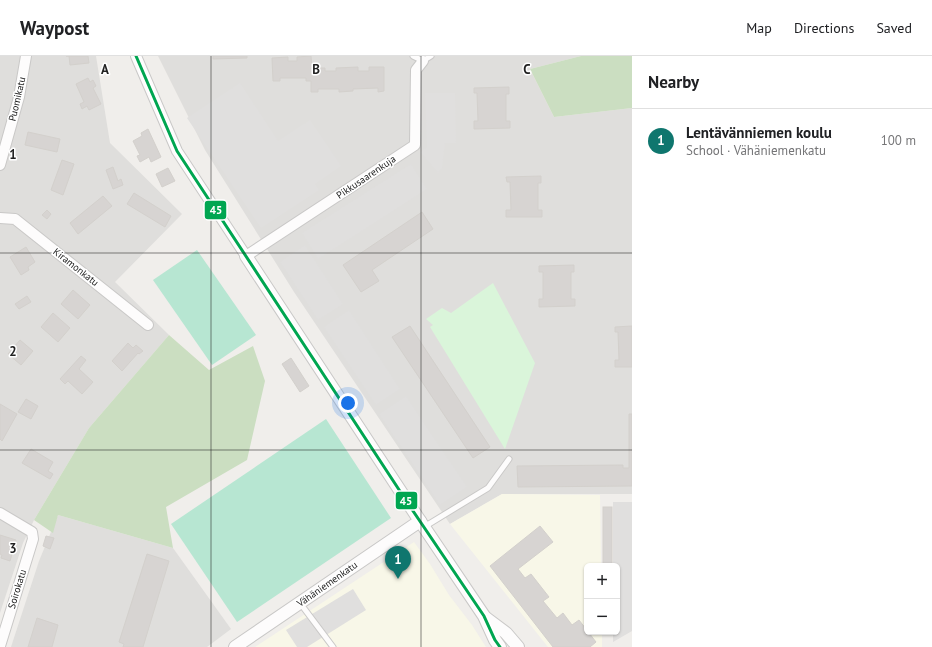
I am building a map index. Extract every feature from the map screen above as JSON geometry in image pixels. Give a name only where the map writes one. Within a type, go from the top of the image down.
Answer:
[{"type":"street","name":"Puomikatu","points":[[0,165],[19,97],[26,56]]},
{"type":"street","points":[[136,56],[177,151],[484,616],[495,640],[500,647]]},
{"type":"street","name":"Pikkusaarenkuja","points":[[246,256],[415,145],[416,70],[427,59]]},
{"type":"street","name":"Kiramonkatu","points":[[0,218],[15,219],[148,325]]},
{"type":"street","name":"Soirokatu","points":[[0,513],[32,532],[33,539],[0,646]]},
{"type":"street","name":"Vähäniemenkatu","points":[[235,647],[422,524]]},
{"type":"street","points":[[484,616],[506,633],[518,647]]},
{"type":"lane","points":[[413,56],[427,59]]},
{"type":"lane","points":[[422,524],[488,488],[509,459]]},
{"type":"lane","points":[[300,603],[333,647]]},
{"type":"shaded area","points":[[0,56],[96,56],[110,143],[182,214],[115,282],[169,335],[89,428],[34,520],[23,543],[0,613]]},
{"type":"shaded area","points":[[158,56],[581,56],[530,69],[554,117],[632,108],[632,494],[502,494],[450,524],[294,292],[205,150]]},
{"type":"shaded area","points":[[240,83],[278,141],[310,120],[341,166],[315,184],[319,190],[261,228],[187,118]]},
{"type":"shaded area","points":[[425,93],[455,93],[456,143],[445,143],[442,168],[438,173],[420,152],[427,147]]},
{"type":"shaded area","points":[[411,164],[427,189],[318,259],[302,233]]},
{"type":"shaded area","points":[[305,245],[343,304],[318,320],[280,262]]},
{"type":"shaded area","points":[[349,310],[400,389],[376,405],[324,327]]},
{"type":"shaded area","points":[[406,396],[467,487],[440,505],[379,414]]},
{"type":"shaded area","points":[[502,494],[600,495],[601,563],[584,563],[584,635],[602,635],[602,647],[548,647],[450,524]]},
{"type":"shaded area","points":[[613,502],[632,502],[632,631],[613,642],[613,635],[620,635],[620,563],[613,563]]},
{"type":"shaded area","points":[[58,515],[173,548],[231,629],[207,647],[11,647],[39,561]]},
{"type":"shaded area","points":[[414,542],[486,647],[255,647]]},
{"type":"shaded area","points":[[353,589],[366,610],[307,647],[297,647],[286,630]]},
{"type":"green space","points":[[581,56],[632,56],[632,108],[554,117],[530,69]]},
{"type":"green space","points":[[197,250],[256,335],[212,365],[153,280]]},
{"type":"green space","points":[[493,283],[535,363],[505,449],[430,327],[433,325],[426,319],[442,308],[451,313]]},
{"type":"green space","points":[[169,335],[209,370],[253,346],[265,381],[247,460],[166,507],[173,548],[58,515],[53,533],[34,520],[89,428]]},
{"type":"green space","points":[[326,419],[391,518],[237,622],[171,524]]},
{"type":"building","points":[[69,56],[88,56],[89,63],[70,65]]},
{"type":"building","points":[[213,56],[247,56],[247,58],[213,59]]},
{"type":"building","points":[[311,56],[312,68],[325,68],[325,71],[336,71],[336,68],[358,67],[358,71],[369,71],[369,67],[384,67],[384,91],[378,92],[378,88],[353,89],[353,91],[339,92],[339,89],[318,89],[318,92],[311,92],[311,81],[306,81],[306,78],[280,78],[280,81],[273,81],[272,58],[288,57],[288,61],[297,61],[297,57]]},
{"type":"building","points":[[88,78],[90,82],[93,80],[96,86],[93,88],[101,104],[89,110],[87,106],[82,109],[80,104],[84,102],[76,84]]},
{"type":"building","points":[[509,87],[509,94],[506,94],[506,121],[510,121],[510,128],[474,129],[474,121],[478,121],[477,93],[474,93],[474,88]]},
{"type":"building","points":[[148,129],[161,157],[151,162],[149,157],[140,162],[137,156],[140,155],[133,141],[142,136],[141,133]]},
{"type":"building","points":[[28,132],[60,139],[57,152],[25,145]]},
{"type":"building","points":[[62,160],[74,164],[63,195],[51,190]]},
{"type":"building","points":[[113,167],[118,181],[121,179],[123,185],[113,189],[106,170]]},
{"type":"building","points":[[168,168],[175,181],[162,187],[156,174]]},
{"type":"building","points":[[541,176],[541,183],[538,183],[538,210],[542,210],[542,217],[506,217],[506,210],[511,210],[510,182],[507,182],[506,177]]},
{"type":"building","points":[[134,193],[171,216],[165,227],[127,204]]},
{"type":"building","points":[[103,196],[112,206],[78,234],[70,223]]},
{"type":"building","points":[[47,210],[51,214],[47,219],[42,215]]},
{"type":"building","points":[[422,212],[433,229],[372,270],[379,281],[361,292],[343,265]]},
{"type":"building","points":[[26,247],[35,262],[28,267],[29,270],[21,275],[10,257]]},
{"type":"building","points":[[574,265],[574,272],[571,272],[571,299],[575,299],[575,306],[539,307],[539,299],[543,299],[543,272],[539,272],[539,266]]},
{"type":"building","points":[[73,290],[90,305],[78,319],[61,304]]},
{"type":"building","points":[[27,296],[31,302],[19,309],[15,304]]},
{"type":"building","points":[[53,313],[70,328],[58,342],[41,327]]},
{"type":"building","points":[[410,326],[490,447],[473,458],[392,337]]},
{"type":"building","points":[[632,326],[632,367],[615,367],[615,360],[619,360],[618,332],[615,332],[615,327]]},
{"type":"building","points":[[20,340],[33,351],[21,365],[8,354]]},
{"type":"building","points":[[128,343],[133,348],[136,345],[143,351],[139,354],[138,353],[122,371],[112,361]]},
{"type":"building","points":[[81,356],[86,360],[79,369],[93,382],[82,394],[68,381],[65,384],[60,379]]},
{"type":"building","points":[[291,358],[309,386],[300,392],[282,364]]},
{"type":"building","points":[[26,399],[38,406],[31,419],[18,412]]},
{"type":"building","points":[[0,404],[17,414],[2,441],[0,439]]},
{"type":"building","points":[[629,414],[632,414],[632,486],[518,487],[517,466],[623,465],[623,468],[629,468]]},
{"type":"building","points":[[31,449],[53,462],[48,471],[53,474],[50,479],[22,463]]},
{"type":"building","points":[[603,507],[612,507],[612,563],[603,563]]},
{"type":"building","points":[[540,526],[553,542],[518,569],[525,578],[531,574],[549,597],[543,601],[557,618],[563,613],[572,625],[579,620],[584,626],[584,635],[591,635],[596,642],[590,647],[553,647],[490,566]]},
{"type":"building","points":[[0,535],[16,540],[10,561],[1,558]]},
{"type":"building","points":[[46,536],[54,538],[50,549],[43,546]]},
{"type":"building","points":[[147,554],[169,561],[143,647],[123,647],[124,644],[119,642]]},
{"type":"building","points":[[37,618],[58,625],[52,647],[28,647]]},
{"type":"transit line","name":"45","points":[[136,56],[177,151],[411,508],[484,616],[495,640],[500,647]]},
{"type":"place","name":"Lentävänniemen koulu","points":[[398,579]]}]
